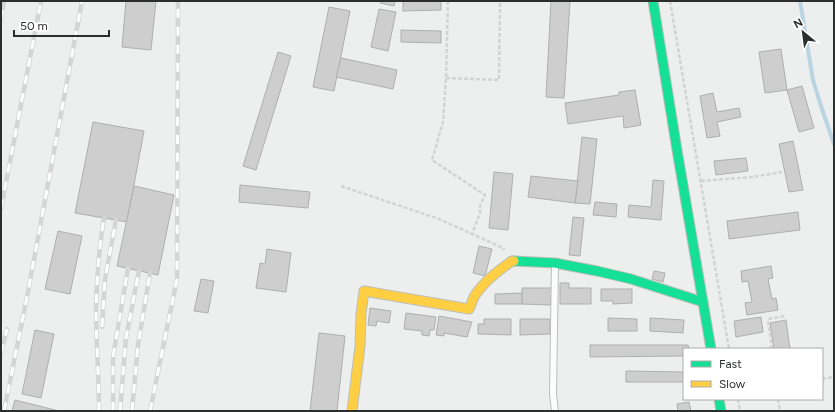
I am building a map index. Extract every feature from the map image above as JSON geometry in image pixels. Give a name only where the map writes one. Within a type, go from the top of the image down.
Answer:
[{"type":"street","points":[[653,1],[711,348]]},
{"type":"street","points":[[352,411],[360,346],[361,314],[364,291],[469,309],[474,297],[484,284],[512,261],[555,263],[631,279],[703,302]]},
{"type":"street","points":[[719,400],[721,411]]},
{"type":"lane","points":[[555,263],[553,394],[555,411]]},
{"type":"path","points":[[448,1],[443,122],[432,160],[485,195],[480,206],[480,213],[472,234]]},
{"type":"path","points":[[446,78],[499,80],[500,1]]},
{"type":"path","points":[[670,1],[729,348]]},
{"type":"path","points":[[701,181],[782,172]]},
{"type":"path","points":[[341,186],[439,219],[503,248],[512,261]]},
{"type":"path","points":[[772,348],[768,321],[769,319],[784,316]]},
{"type":"path","points":[[823,379],[834,377]]},
{"type":"path","points":[[738,400],[740,411]]},
{"type":"path","points":[[778,400],[780,411]]},
{"type":"building","points":[[126,1],[156,1],[151,50],[122,47]]},
{"type":"building","points":[[381,1],[395,1],[394,6],[380,3]]},
{"type":"building","points":[[403,1],[441,1],[441,10],[403,11]]},
{"type":"building","points":[[551,1],[570,1],[564,98],[546,97]]},
{"type":"building","points":[[329,7],[350,11],[334,91],[313,87]]},
{"type":"building","points":[[379,9],[396,12],[388,51],[371,47]]},
{"type":"building","points":[[401,30],[441,31],[441,43],[401,42]]},
{"type":"building","points":[[781,49],[787,90],[765,93],[759,52]]},
{"type":"building","points":[[278,52],[291,56],[256,170],[243,166]]},
{"type":"building","points":[[341,58],[397,70],[393,89],[336,77]]},
{"type":"building","points":[[802,86],[814,128],[799,132],[787,90]]},
{"type":"building","points":[[635,90],[641,125],[624,128],[623,116],[568,124],[565,103],[619,95],[619,92]]},
{"type":"building","points":[[713,93],[717,112],[739,108],[741,117],[717,122],[720,136],[707,138],[700,96]]},
{"type":"building","points":[[93,122],[144,131],[127,222],[75,213]]},
{"type":"building","points":[[582,137],[597,139],[590,204],[575,203]]},
{"type":"building","points":[[793,141],[803,190],[789,192],[779,144]]},
{"type":"building","points":[[746,158],[748,171],[716,175],[714,161]]},
{"type":"building","points":[[494,172],[513,174],[508,230],[489,228]]},
{"type":"building","points":[[531,176],[578,181],[575,203],[528,197]]},
{"type":"building","points":[[653,180],[664,181],[661,220],[628,217],[629,205],[651,207]]},
{"type":"building","points":[[240,185],[310,192],[308,208],[239,202]]},
{"type":"building","points":[[134,186],[174,195],[158,275],[117,266]]},
{"type":"building","points":[[595,202],[617,204],[616,217],[593,215]]},
{"type":"building","points":[[798,212],[800,230],[729,239],[727,221]]},
{"type":"building","points":[[573,217],[584,218],[580,256],[569,255]]},
{"type":"building","points":[[58,231],[82,236],[70,294],[45,289]]},
{"type":"building","points":[[479,246],[492,249],[485,276],[473,273]]},
{"type":"building","points":[[267,249],[291,253],[286,292],[256,288],[260,263],[265,264]]},
{"type":"building","points":[[771,266],[773,278],[768,279],[772,299],[776,298],[778,310],[747,315],[745,303],[752,302],[748,281],[742,282],[741,271]]},
{"type":"building","points":[[654,271],[665,273],[663,282],[652,279]]},
{"type":"building","points":[[201,279],[214,281],[208,313],[194,311]]},
{"type":"building","points":[[560,283],[569,283],[569,288],[591,288],[591,304],[560,304]]},
{"type":"building","points":[[522,288],[552,288],[551,305],[522,304]]},
{"type":"building","points":[[601,289],[632,289],[632,303],[613,304],[613,301],[601,301]]},
{"type":"building","points":[[522,293],[522,304],[495,304],[495,294]]},
{"type":"building","points":[[370,308],[391,311],[389,323],[377,321],[376,326],[368,325]]},
{"type":"building","points":[[406,313],[436,317],[434,330],[430,330],[429,336],[422,335],[422,331],[404,329]]},
{"type":"building","points":[[439,316],[472,322],[467,337],[444,333],[444,336],[436,335]]},
{"type":"building","points":[[761,317],[763,332],[736,337],[734,321]]},
{"type":"building","points":[[608,318],[637,319],[637,331],[608,331]]},
{"type":"building","points":[[650,318],[684,320],[683,333],[650,331]]},
{"type":"building","points":[[484,319],[511,319],[511,335],[478,334],[478,324],[484,324]]},
{"type":"building","points":[[520,319],[550,319],[550,334],[520,335]]},
{"type":"building","points":[[786,320],[790,348],[774,348],[770,323]]},
{"type":"building","points":[[35,330],[54,334],[41,398],[22,394]]},
{"type":"building","points":[[319,333],[345,336],[337,411],[310,411]]},
{"type":"building","points":[[590,345],[688,345],[689,348],[683,348],[683,356],[590,357]]},
{"type":"building","points":[[626,371],[683,372],[683,382],[626,382]]},
{"type":"building","points":[[15,400],[59,411],[12,411]]},
{"type":"building","points":[[689,402],[691,411],[678,411],[677,404]]},
{"type":"waterway","points":[[800,1],[813,80],[834,144]]},
{"type":"railway","points":[[1,19],[4,1]]},
{"type":"railway","points":[[1,208],[41,1]]},
{"type":"railway","points":[[4,411],[27,297],[82,1]]},
{"type":"railway","points":[[150,411],[177,279],[178,1]]},
{"type":"railway","points":[[99,411],[96,307],[98,262],[104,218]]},
{"type":"railway","points":[[102,327],[105,279],[116,220]]},
{"type":"railway","points":[[113,411],[113,357],[128,268]]},
{"type":"railway","points":[[120,411],[126,338],[139,271]]},
{"type":"railway","points":[[132,411],[138,345],[150,273]]},
{"type":"railway","points":[[1,353],[7,329]]},
{"type":"traffic: fast","points":[[653,1],[711,348]]},
{"type":"traffic: fast","points":[[514,261],[555,263],[597,271],[631,279],[703,302]]},
{"type":"traffic: fast","points":[[719,400],[721,411]]},
{"type":"traffic: slow","points":[[352,411],[360,346],[361,314],[364,291],[469,309],[474,297],[482,286],[496,273],[514,261]]}]
